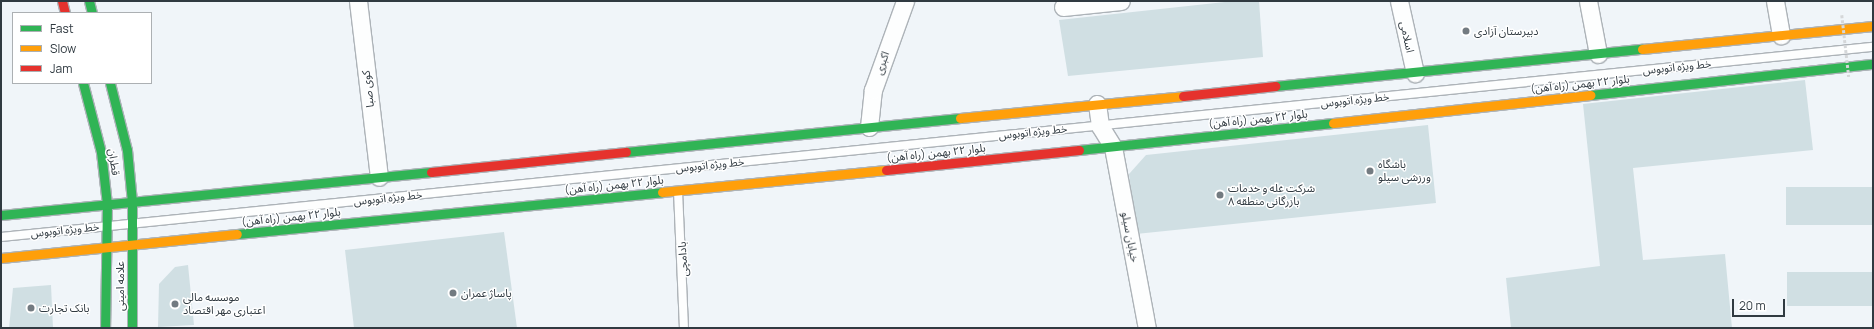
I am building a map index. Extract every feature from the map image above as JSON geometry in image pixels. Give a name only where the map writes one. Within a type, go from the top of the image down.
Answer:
[{"type":"main road","points":[[62,1],[65,12]]},
{"type":"main road","points":[[89,1],[92,12]]},
{"type":"main road","points":[[1,215],[1873,26]]},
{"type":"main road","name":"بلوار ۲۲ بهمن (راه آهن)","points":[[1,258],[1113,147],[1873,64]]},
{"type":"main road","name":"قطران","points":[[83,84],[101,152],[107,204],[107,247]]},
{"type":"main road","name":"قطران","points":[[110,84],[127,150],[132,202],[132,244]]},
{"type":"main road","name":"علامه امینی","points":[[132,244],[132,328]]},
{"type":"main road","name":"علامه امینی","points":[[105,328],[107,247]]},
{"type":"street","name":"کوی صبا","points":[[358,1],[379,177]]},
{"type":"street","name":"اکبری","points":[[869,127],[873,90],[906,1]]},
{"type":"street","points":[[1063,7],[1121,1]]},
{"type":"street","name":"اسلامی","points":[[1399,1],[1415,73]]},
{"type":"street","points":[[1588,1],[1598,54]]},
{"type":"street","points":[[1775,1],[1780,35]]},
{"type":"street","points":[[1097,104],[1100,126],[1113,147]]},
{"type":"street","name":"خیابان سیلو","points":[[1113,147],[1147,328]]},
{"type":"lane","name":"خط ویژه اتوبوس","points":[[1,237],[1873,47]]},
{"type":"lane","name":"بادامچی","points":[[678,190],[684,328]]},
{"type":"path","points":[[1842,15],[1849,77]]},
{"type":"building","points":[[1234,1],[1259,1],[1263,57],[1068,76],[1059,20]]},
{"type":"building","points":[[1805,80],[1813,150],[1633,168],[1643,260],[1725,254],[1732,328],[1511,328],[1506,278],[1600,266],[1583,104]]},
{"type":"building","points":[[1428,125],[1436,203],[1136,234],[1129,174],[1146,155]]},
{"type":"building","points":[[1786,187],[1873,187],[1873,225],[1786,225]]},
{"type":"building","points":[[504,232],[517,328],[354,328],[345,250]]},
{"type":"building","name":"موسسه مالی اعتباری مهر اقتصاد","points":[[188,265],[194,325],[158,327],[159,284],[175,267]]},
{"type":"building","points":[[1787,272],[1873,272],[1873,306],[1787,306]]},
{"type":"building","name":"بانک تجارت","points":[[51,285],[53,328],[9,328],[13,288]]},
{"type":"traffic: fast","points":[[89,1],[92,12]]},
{"type":"traffic: fast","points":[[1275,86],[1642,49]]},
{"type":"traffic: fast","points":[[1590,95],[1873,64]]},
{"type":"traffic: fast","points":[[83,84],[101,152],[107,204],[105,328]]},
{"type":"traffic: fast","points":[[110,84],[127,150],[132,202],[132,328]]},
{"type":"traffic: fast","points":[[626,152],[960,118]]},
{"type":"traffic: fast","points":[[1079,150],[1333,123]]},
{"type":"traffic: fast","points":[[1,215],[431,172]]},
{"type":"traffic: fast","points":[[237,234],[662,192]]},
{"type":"traffic: slow","points":[[1642,49],[1873,26]]},
{"type":"traffic: slow","points":[[1333,123],[1590,95]]},
{"type":"traffic: slow","points":[[960,118],[1183,96]]},
{"type":"traffic: slow","points":[[662,192],[886,170]]},
{"type":"traffic: slow","points":[[1,258],[237,234]]},
{"type":"traffic: jam","points":[[62,1],[65,12]]},
{"type":"traffic: jam","points":[[1183,96],[1275,86]]},
{"type":"traffic: jam","points":[[886,170],[1079,150]]},
{"type":"traffic: jam","points":[[431,172],[626,152]]},
{"type":"place","name":"دبیرستان آزادی","points":[[1466,31]]},
{"type":"place","name":"باشگاه ورزشی سیلو","points":[[1370,171]]},
{"type":"place","name":"شرکت غله و خدمات بازرگانی منطقه ۸","points":[[1220,195]]},
{"type":"place","name":"پاساژ عمران","points":[[453,293]]},
{"type":"place","name":"موسسه مالی اعتباری مهر اقتصاد","points":[[175,304]]},
{"type":"place","name":"بانک تجارت","points":[[31,308]]}]
